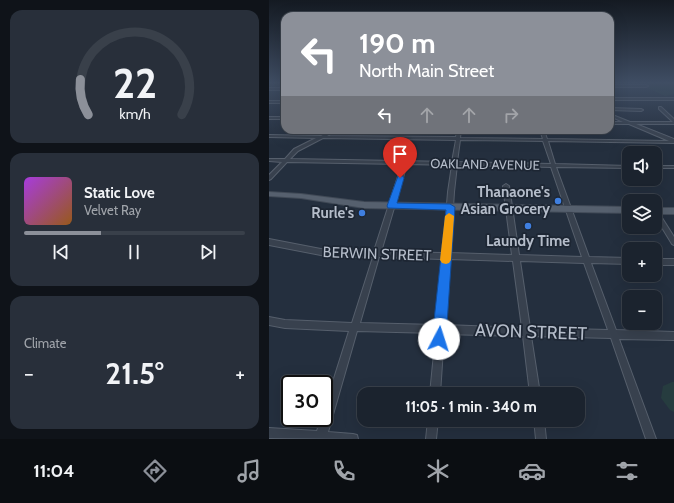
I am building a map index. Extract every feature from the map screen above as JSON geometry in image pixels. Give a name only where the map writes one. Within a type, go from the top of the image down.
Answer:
[{"type":"main road","points":[[269,194],[301,196],[354,204],[391,206],[622,210]]},
{"type":"main road","points":[[662,211],[674,211]]},
{"type":"street","points":[[660,108],[674,122]]},
{"type":"street","points":[[614,109],[641,110]]},
{"type":"street","points":[[614,117],[674,142]]},
{"type":"street","points":[[269,118],[281,118]]},
{"type":"street","points":[[614,122],[674,122]]},
{"type":"street","points":[[269,178],[285,160],[300,147],[326,134]]},
{"type":"street","points":[[436,387],[450,207],[459,134]]},
{"type":"street","points":[[543,134],[651,439]]},
{"type":"street","points":[[269,136],[674,142]]},
{"type":"street","name":"OAKLAND AVENUE","points":[[269,160],[622,167]]},
{"type":"street","points":[[320,438],[405,163]]},
{"type":"street","points":[[662,167],[674,168]]},
{"type":"street","points":[[506,186],[534,387]]},
{"type":"street","points":[[662,222],[674,242]]},
{"type":"street","name":"BERWIN STREET","points":[[269,242],[318,252],[376,255],[622,261]]},
{"type":"street","points":[[662,262],[674,262]]},
{"type":"street","name":"AVON STREET","points":[[269,321],[285,324],[354,327],[674,336]]},
{"type":"street","points":[[431,439],[432,427]]},
{"type":"street","points":[[540,427],[541,439]]},
{"type":"street","points":[[269,433],[320,438],[353,439]]},
{"type":"green space","points":[[674,382],[674,412],[670,410],[661,398],[663,386]]},
{"type":"slow traffic","points":[[446,260],[449,216]]},
{"type":"place","name":"Thanaone's Asian Grocery","points":[[558,201]]},
{"type":"place","name":"Rurle's","points":[[362,213]]},
{"type":"place","name":"Laundy Time","points":[[528,226]]},
{"type":"route","points":[[400,178],[391,206],[450,207],[439,339]]}]
